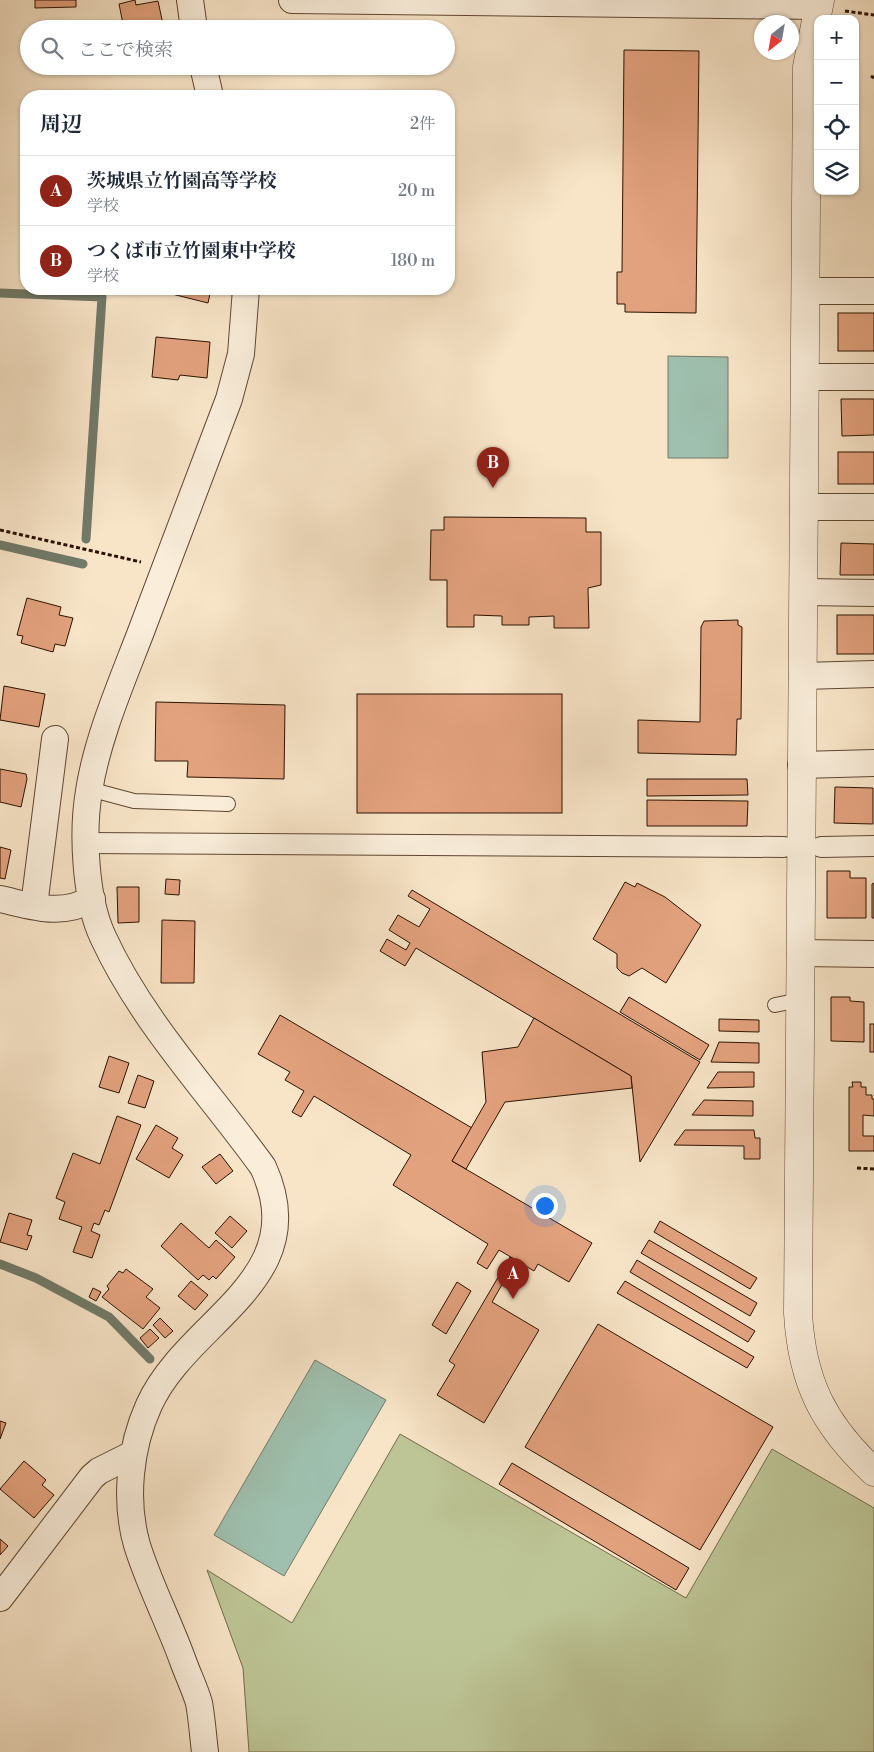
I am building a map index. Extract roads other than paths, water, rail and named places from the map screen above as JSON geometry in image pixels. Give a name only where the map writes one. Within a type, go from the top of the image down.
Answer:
[{"type":"street","points":[[190,0],[193,20]]},
{"type":"street","points":[[292,0],[483,0],[825,5],[806,67],[804,592],[800,953],[788,1003],[800,1340],[816,1398],[831,1426],[847,1447],[874,1472]]},
{"type":"street","points":[[205,75],[209,90]]},
{"type":"street","points":[[806,290],[874,291]]},
{"type":"street","points":[[205,1752],[199,1703],[137,1544],[130,1491],[134,1454],[149,1405],[172,1369],[260,1273],[267,1260],[275,1230],[274,1201],[270,1183],[263,1167],[168,1041],[122,974],[102,935],[92,899],[85,843],[89,789],[122,683],[229,399],[241,354],[246,295]]},
{"type":"street","points":[[805,377],[874,377]]},
{"type":"street","points":[[804,507],[874,507]]},
{"type":"street","points":[[804,592],[874,593]]},
{"type":"street","points":[[802,676],[874,674]]},
{"type":"street","points":[[34,906],[55,739]]},
{"type":"street","points":[[801,765],[874,763]]},
{"type":"street","points":[[85,843],[784,847]]},
{"type":"street","points":[[821,847],[874,846]]},
{"type":"street","points":[[0,899],[49,909],[77,908],[92,899]]},
{"type":"street","points":[[800,953],[874,954]]},
{"type":"street","points":[[0,1598],[92,1477],[99,1471],[134,1454]]},
{"type":"lane","points":[[89,789],[134,801],[228,804]]},
{"type":"waterway","points":[[0,293],[20,294]]},
{"type":"waterway","points":[[51,295],[102,297],[86,539]]},
{"type":"waterway","points":[[0,545],[83,564]]},
{"type":"waterway","points":[[0,1264],[36,1278],[109,1317],[150,1359]]},
{"type":"place","name":"つくば市立竹園東中学校","points":[[493,488]]},
{"type":"place","name":"茨城県立竹園高等学校","points":[[513,1299]]}]
